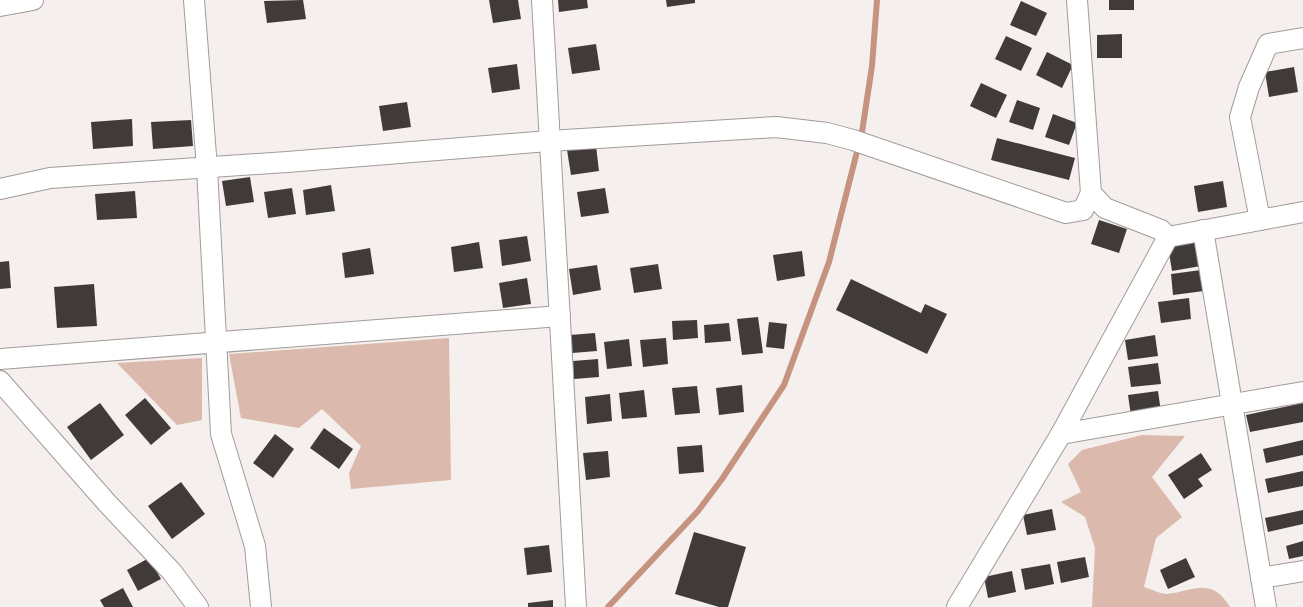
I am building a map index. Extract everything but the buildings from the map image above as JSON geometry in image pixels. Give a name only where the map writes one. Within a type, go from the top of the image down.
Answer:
[{"type":"street","points":[[0,6],[33,0]]},
{"type":"street","points":[[194,0],[207,168],[222,434],[255,546],[261,607]]},
{"type":"street","points":[[542,0],[576,607]]},
{"type":"street","points":[[0,189],[50,178],[207,168],[549,141],[776,127],[828,133],[1066,213],[1083,210],[1091,193],[1077,0]]},
{"type":"street","points":[[1260,220],[1240,117],[1249,87],[1268,44],[1303,38]]},
{"type":"street","points":[[1091,193],[1105,208],[1161,230],[1168,237]]},
{"type":"street","points":[[1168,237],[1303,212]]},
{"type":"street","points":[[1203,230],[1266,607]]},
{"type":"street","points":[[957,607],[1061,434],[1168,237]]},
{"type":"street","points":[[0,359],[216,344],[560,316]]},
{"type":"street","points":[[0,381],[107,503],[172,572],[198,607]]},
{"type":"street","points":[[1061,434],[1303,392]]},
{"type":"street","points":[[1261,578],[1303,570]]},
{"type":"shaded area","points":[[449,338],[451,480],[351,489],[349,473],[361,446],[322,409],[299,428],[241,418],[229,354]]},
{"type":"shaded area","points":[[202,358],[202,420],[177,425],[117,363]]},
{"type":"shaded area","points":[[1142,435],[1185,436],[1152,477],[1182,517],[1156,538],[1144,587],[1167,594],[1209,588],[1223,597],[1230,607],[1092,607],[1095,548],[1085,517],[1061,502],[1081,492],[1068,464],[1082,450]]},
{"type":"waterway","points":[[608,607],[698,511],[722,479],[784,385],[829,262],[862,132],[872,66],[877,0]]}]
